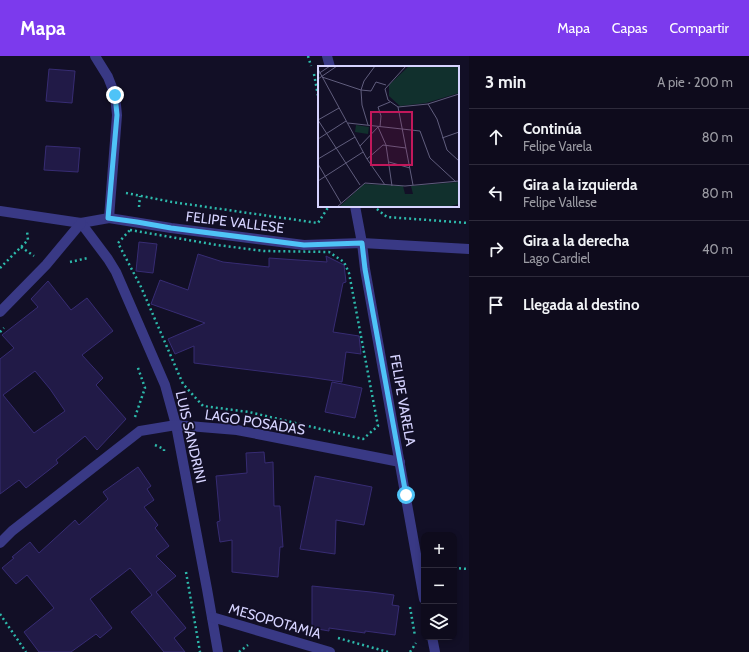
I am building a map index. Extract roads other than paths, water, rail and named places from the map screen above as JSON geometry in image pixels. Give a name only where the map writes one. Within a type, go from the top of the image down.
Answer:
[{"type":"street","points":[[95,56],[108,77],[115,95],[117,115],[108,218]]},
{"type":"street","points":[[327,56],[330,66]]},
{"type":"street","name":"FELIPE VARELA","points":[[355,207],[421,584]]},
{"type":"street","name":"FELIPE VALLESE","points":[[0,211],[82,223],[108,218],[171,228],[304,245],[362,243],[469,250]]},
{"type":"street","points":[[0,312],[46,265],[82,223]]},
{"type":"street","name":"LUIS SANDRINI","points":[[82,223],[116,272],[165,385],[176,425],[218,652]]},
{"type":"street","name":"LAGO POSADAS","points":[[0,543],[12,531],[140,431],[176,425],[237,430],[400,462]]},
{"type":"street","name":"MESOPOTAMIA","points":[[212,617],[330,652]]},
{"type":"street","points":[[433,640],[435,652]]}]
